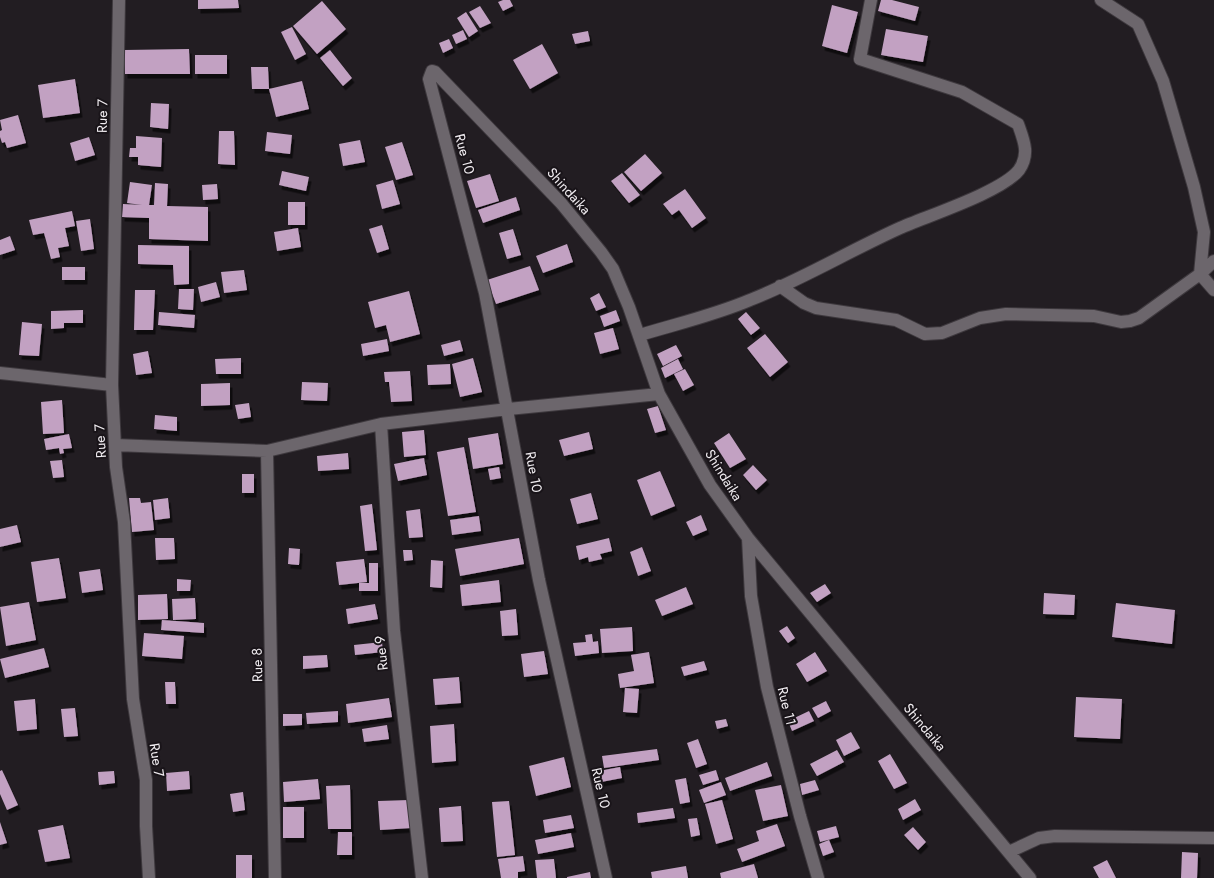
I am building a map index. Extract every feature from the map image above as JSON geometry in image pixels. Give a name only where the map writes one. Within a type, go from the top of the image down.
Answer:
[{"type":"street","name":"Rue 7","points":[[119,0],[112,385],[116,468],[124,522],[133,699],[146,780],[146,832],[149,878]]},
{"type":"street","points":[[640,335],[750,301],[900,228],[944,211],[1000,185],[1018,171],[1026,158],[1025,145],[1018,124],[962,92],[860,59],[871,0]]},
{"type":"street","points":[[1101,0],[1138,24],[1163,81],[1194,187],[1204,232],[1200,274],[1214,290]]},
{"type":"street","name":"Shindaika","points":[[430,72],[435,72],[561,203],[601,252],[621,287],[640,335],[659,394],[710,485],[748,538],[1030,878]]},
{"type":"street","name":"Rue 10","points":[[430,72],[429,79],[480,273],[508,409],[539,580],[606,878]]},
{"type":"street","points":[[780,286],[804,303],[816,308],[896,320],[925,334],[942,333],[980,318],[1006,314],[1094,316],[1120,322],[1130,321],[1139,318],[1200,274],[1214,261]]},
{"type":"street","points":[[0,373],[112,385]]},
{"type":"street","points":[[115,445],[267,451],[380,424],[508,409],[659,394]]},
{"type":"street","name":"Rue 9","points":[[380,424],[394,631],[422,878]]},
{"type":"street","name":"Rue 8","points":[[267,451],[275,878]]},
{"type":"street","name":"Rue 11","points":[[748,538],[751,596],[767,687],[800,816],[818,878]]},
{"type":"street","points":[[1009,852],[1039,838],[1055,836],[1214,838]]},
{"type":"building","points":[[198,0],[238,0],[239,8],[198,9]]},
{"type":"building","points":[[510,0],[513,6],[503,11],[498,2]]},
{"type":"building","points":[[881,0],[892,0],[919,7],[915,21],[878,11]]},
{"type":"building","points":[[322,1],[346,29],[317,54],[293,26]]},
{"type":"building","points":[[832,5],[858,12],[847,53],[822,46]]},
{"type":"building","points":[[480,6],[491,23],[480,28],[469,12]]},
{"type":"building","points":[[466,12],[478,31],[469,37],[457,18]]},
{"type":"building","points":[[292,27],[306,54],[295,60],[281,32]]},
{"type":"building","points":[[886,29],[928,36],[923,62],[881,55]]},
{"type":"building","points":[[463,30],[467,39],[456,44],[452,35]]},
{"type":"building","points":[[588,31],[590,41],[575,44],[572,34]]},
{"type":"building","points":[[449,39],[453,48],[443,53],[439,43]]},
{"type":"building","points":[[542,44],[558,73],[530,89],[513,60]]},
{"type":"building","points":[[189,49],[190,74],[125,74],[124,50]]},
{"type":"building","points":[[330,50],[352,78],[343,86],[320,58]]},
{"type":"building","points":[[195,55],[227,55],[227,74],[195,74]]},
{"type":"building","points":[[251,67],[268,67],[269,89],[252,89]]},
{"type":"building","points":[[75,79],[80,113],[43,118],[38,85]]},
{"type":"building","points":[[302,81],[309,109],[276,117],[269,89]]},
{"type":"building","points":[[151,103],[169,104],[168,129],[150,127]]},
{"type":"building","points":[[18,115],[26,143],[7,148],[5,142],[2,143],[0,137],[0,131],[2,130],[0,120]]},
{"type":"building","points":[[219,131],[234,131],[235,165],[218,164]]},
{"type":"building","points":[[267,132],[292,135],[290,154],[265,151]]},
{"type":"building","points":[[136,136],[162,138],[161,167],[138,165],[138,157],[129,157],[130,148],[136,148]]},
{"type":"building","points":[[89,137],[95,155],[75,161],[70,143]]},
{"type":"building","points":[[360,140],[365,162],[343,166],[339,144]]},
{"type":"building","points":[[402,142],[413,175],[396,180],[385,147]]},
{"type":"building","points":[[645,154],[662,173],[641,191],[624,172]]},
{"type":"building","points":[[282,171],[309,177],[306,191],[279,185]]},
{"type":"building","points":[[622,173],[640,195],[629,203],[611,181]]},
{"type":"building","points":[[490,174],[499,201],[476,208],[467,181]]},
{"type":"building","points":[[393,180],[400,204],[382,209],[376,185]]},
{"type":"building","points":[[130,182],[152,185],[149,205],[154,205],[155,183],[168,184],[167,206],[208,207],[208,241],[149,239],[149,218],[122,217],[123,204],[142,205],[127,203]]},
{"type":"building","points":[[217,184],[218,199],[203,200],[202,185]]},
{"type":"building","points":[[685,189],[706,218],[692,228],[679,210],[672,215],[663,204]]},
{"type":"building","points":[[516,197],[520,210],[483,223],[478,210]]},
{"type":"building","points":[[288,202],[305,202],[305,225],[288,225]]},
{"type":"building","points":[[72,211],[75,226],[65,228],[69,246],[58,248],[60,257],[51,259],[44,233],[33,235],[29,220]]},
{"type":"building","points":[[90,219],[94,249],[81,251],[76,221]]},
{"type":"building","points":[[382,225],[389,249],[377,253],[369,229]]},
{"type":"building","points":[[298,228],[301,247],[277,251],[274,232]]},
{"type":"building","points":[[513,229],[521,255],[507,259],[499,233]]},
{"type":"building","points":[[10,236],[15,250],[0,255],[0,240]]},
{"type":"building","points":[[567,244],[573,262],[543,273],[536,256]]},
{"type":"building","points":[[138,245],[189,246],[189,284],[174,285],[173,265],[138,264]]},
{"type":"building","points":[[530,266],[539,290],[496,304],[487,280]]},
{"type":"building","points":[[62,267],[85,267],[85,280],[62,280]]},
{"type":"building","points":[[244,270],[247,290],[224,293],[221,272]]},
{"type":"building","points":[[216,282],[220,297],[201,302],[198,287]]},
{"type":"building","points":[[179,289],[194,289],[193,310],[178,309]]},
{"type":"building","points":[[135,290],[155,290],[153,330],[134,330]]},
{"type":"building","points":[[409,291],[420,334],[390,342],[386,325],[375,328],[368,302]]},
{"type":"building","points":[[599,293],[606,307],[596,311],[590,298]]},
{"type":"building","points":[[83,310],[83,323],[64,323],[64,328],[51,329],[51,311]]},
{"type":"building","points":[[616,310],[620,321],[604,327],[600,316]]},
{"type":"building","points":[[159,312],[195,315],[194,328],[158,325]]},
{"type":"building","points":[[746,312],[760,328],[751,335],[738,319]]},
{"type":"building","points":[[22,322],[42,324],[39,356],[19,355]]},
{"type":"building","points":[[613,328],[619,349],[600,354],[594,333]]},
{"type":"building","points":[[765,334],[788,362],[770,377],[747,348]]},
{"type":"building","points":[[387,339],[389,351],[363,356],[361,344]]},
{"type":"building","points":[[460,340],[463,351],[444,356],[441,345]]},
{"type":"building","points":[[676,345],[682,356],[663,366],[657,354]]},
{"type":"building","points":[[148,351],[152,373],[136,375],[133,354]]},
{"type":"building","points":[[241,358],[241,374],[216,374],[215,359]]},
{"type":"building","points":[[473,358],[482,392],[460,397],[452,364]]},
{"type":"building","points":[[678,359],[683,369],[665,378],[661,368]]},
{"type":"building","points":[[450,364],[451,384],[428,385],[427,365]]},
{"type":"building","points":[[685,369],[694,385],[683,391],[674,374]]},
{"type":"building","points":[[410,371],[412,401],[391,402],[389,382],[385,382],[384,372]]},
{"type":"building","points":[[302,382],[328,383],[327,401],[301,400]]},
{"type":"building","points":[[230,383],[230,405],[201,406],[201,384]]},
{"type":"building","points":[[62,400],[64,433],[43,434],[41,402]]},
{"type":"building","points":[[249,403],[251,417],[238,419],[235,405]]},
{"type":"building","points":[[658,406],[666,430],[655,433],[647,409]]},
{"type":"building","points":[[155,415],[177,417],[177,431],[154,429]]},
{"type":"building","points":[[424,430],[426,455],[404,457],[402,432]]},
{"type":"building","points":[[589,432],[593,449],[564,456],[559,440]]},
{"type":"building","points":[[498,433],[503,464],[473,469],[468,438]]},
{"type":"building","points":[[729,433],[746,459],[730,468],[714,443]]},
{"type":"building","points":[[69,434],[72,448],[63,449],[64,453],[60,454],[59,448],[46,450],[44,439]]},
{"type":"building","points":[[464,447],[476,512],[448,516],[437,452]]},
{"type":"building","points":[[348,453],[349,469],[318,471],[317,456]]},
{"type":"building","points":[[424,458],[427,475],[398,481],[394,464]]},
{"type":"building","points":[[62,460],[64,477],[53,478],[50,461]]},
{"type":"building","points":[[753,465],[767,480],[756,490],[743,475]]},
{"type":"building","points":[[499,467],[501,478],[490,480],[488,469]]},
{"type":"building","points":[[660,471],[675,506],[651,516],[637,480]]},
{"type":"building","points":[[242,474],[254,474],[254,493],[242,493]]},
{"type":"building","points":[[591,493],[598,519],[577,524],[570,499]]},
{"type":"building","points":[[129,498],[140,498],[141,503],[151,502],[154,530],[132,532]]},
{"type":"building","points":[[168,498],[170,518],[155,520],[153,500]]},
{"type":"building","points":[[372,504],[377,550],[365,551],[360,506]]},
{"type":"building","points":[[420,509],[423,537],[409,538],[406,511]]},
{"type":"building","points":[[701,515],[707,530],[693,536],[686,522]]},
{"type":"building","points":[[479,516],[481,531],[452,535],[450,520]]},
{"type":"building","points":[[17,525],[21,542],[0,547],[0,529]]},
{"type":"building","points":[[155,538],[174,538],[175,559],[156,560]]},
{"type":"building","points":[[519,538],[524,564],[460,576],[455,549]]},
{"type":"building","points":[[609,538],[612,551],[600,554],[602,559],[589,562],[588,557],[579,560],[576,546]]},
{"type":"building","points":[[642,547],[651,571],[638,576],[630,552]]},
{"type":"building","points":[[289,548],[300,549],[299,565],[288,564]]},
{"type":"building","points":[[403,550],[412,550],[413,560],[404,561]]},
{"type":"building","points":[[59,558],[66,598],[37,602],[31,562]]},
{"type":"building","points":[[364,559],[367,582],[339,585],[336,562]]},
{"type":"building","points":[[431,560],[443,561],[442,588],[430,587]]},
{"type":"building","points":[[369,563],[378,563],[378,591],[359,591],[359,583],[369,583]]},
{"type":"building","points":[[100,569],[103,590],[82,593],[79,572]]},
{"type":"building","points":[[177,579],[191,580],[190,591],[177,591]]},
{"type":"building","points":[[499,580],[501,602],[462,606],[460,585]]},
{"type":"building","points":[[825,584],[831,593],[817,602],[810,593]]},
{"type":"building","points":[[686,587],[693,604],[662,616],[655,600]]},
{"type":"building","points":[[1044,593],[1075,595],[1074,615],[1043,614]]},
{"type":"building","points":[[167,594],[168,619],[138,620],[138,595]]},
{"type":"building","points":[[195,598],[196,619],[173,620],[172,599]]},
{"type":"building","points":[[29,602],[36,640],[6,646],[0,607]]},
{"type":"building","points":[[1116,603],[1175,610],[1172,644],[1112,637]]},
{"type":"building","points":[[375,604],[378,619],[348,624],[346,609]]},
{"type":"building","points":[[516,609],[518,635],[502,636],[500,611]]},
{"type":"building","points":[[162,620],[204,623],[204,633],[161,630]]},
{"type":"building","points":[[787,626],[795,638],[788,643],[779,631]]},
{"type":"building","points":[[632,627],[633,651],[602,653],[600,629]]},
{"type":"building","points":[[144,633],[184,636],[182,659],[142,656]]},
{"type":"building","points":[[592,634],[593,642],[598,641],[599,653],[575,656],[573,643],[586,642],[585,635]]},
{"type":"building","points":[[382,642],[383,652],[355,655],[354,645]]},
{"type":"building","points":[[44,648],[49,667],[5,678],[0,659]]},
{"type":"building","points":[[544,651],[548,674],[524,677],[521,654]]},
{"type":"building","points":[[649,652],[654,683],[620,688],[618,674],[634,671],[631,655]]},
{"type":"building","points":[[815,652],[827,671],[807,682],[796,664]]},
{"type":"building","points":[[327,655],[328,667],[303,669],[303,656]]},
{"type":"building","points":[[704,661],[707,670],[684,676],[681,667]]},
{"type":"building","points":[[459,677],[461,703],[435,705],[433,679]]},
{"type":"building","points":[[165,682],[175,682],[176,704],[166,704]]},
{"type":"building","points":[[625,688],[639,689],[637,713],[623,712]]},
{"type":"building","points":[[1076,697],[1122,699],[1120,739],[1074,737]]},
{"type":"building","points":[[389,698],[392,717],[348,723],[346,704]]},
{"type":"building","points":[[35,699],[37,729],[17,731],[14,701]]},
{"type":"building","points":[[826,701],[831,711],[818,718],[812,708]]},
{"type":"building","points":[[75,708],[78,736],[64,737],[61,709]]},
{"type":"building","points":[[338,711],[338,722],[307,724],[306,713]]},
{"type":"building","points":[[809,711],[814,721],[792,731],[788,721]]},
{"type":"building","points":[[283,714],[302,714],[302,725],[283,726]]},
{"type":"building","points":[[726,719],[728,726],[717,729],[715,721]]},
{"type":"building","points":[[454,724],[456,761],[432,763],[430,726]]},
{"type":"building","points":[[387,725],[389,739],[364,742],[362,729]]},
{"type":"building","points":[[851,732],[860,748],[844,756],[836,740]]},
{"type":"building","points":[[698,739],[707,764],[696,768],[687,743]]},
{"type":"building","points":[[657,749],[659,760],[604,768],[602,756]]},
{"type":"building","points":[[837,750],[844,762],[817,776],[810,764]]},
{"type":"building","points":[[890,754],[907,783],[894,789],[878,761]]},
{"type":"building","points":[[564,757],[571,787],[536,796],[529,766]]},
{"type":"building","points":[[767,762],[772,776],[730,791],[725,778]]},
{"type":"building","points":[[620,767],[622,778],[601,782],[599,771]]},
{"type":"building","points":[[2,770],[18,805],[7,810],[0,794],[0,771]]},
{"type":"building","points":[[716,770],[719,780],[703,785],[699,775]]},
{"type":"building","points":[[114,771],[115,783],[99,785],[98,772]]},
{"type":"building","points":[[189,771],[190,789],[167,791],[166,773]]},
{"type":"building","points":[[686,778],[690,802],[680,804],[675,780]]},
{"type":"building","points":[[318,779],[320,799],[284,802],[283,782]]},
{"type":"building","points":[[815,780],[819,790],[802,795],[800,784]]},
{"type":"building","points":[[721,782],[726,795],[704,803],[699,790]]},
{"type":"building","points":[[350,785],[351,829],[328,829],[326,786]]},
{"type":"building","points":[[781,785],[788,816],[763,821],[755,790]]},
{"type":"building","points":[[243,792],[245,810],[233,812],[230,794]]},
{"type":"building","points":[[915,799],[921,810],[903,820],[898,809]]},
{"type":"building","points":[[409,800],[411,828],[380,830],[378,801]]},
{"type":"building","points":[[722,800],[733,839],[716,844],[705,804]]},
{"type":"building","points":[[509,801],[515,855],[497,857],[492,802]]},
{"type":"building","points":[[461,806],[463,841],[441,842],[439,808]]},
{"type":"building","points":[[283,807],[304,807],[304,838],[283,838]]},
{"type":"building","points":[[673,808],[675,818],[638,823],[637,813]]},
{"type":"building","points":[[571,815],[574,828],[545,833],[543,820]]},
{"type":"building","points":[[697,818],[700,835],[691,837],[688,819]]},
{"type":"building","points":[[0,822],[7,843],[0,845]]},
{"type":"building","points":[[777,824],[785,846],[742,862],[737,849],[759,841],[756,831]]},
{"type":"building","points":[[63,825],[70,858],[45,862],[38,830]]},
{"type":"building","points":[[836,826],[839,837],[820,842],[817,831]]},
{"type":"building","points":[[913,827],[926,842],[918,850],[904,835]]},
{"type":"building","points":[[338,832],[352,832],[352,855],[337,855]]},
{"type":"building","points":[[571,833],[574,847],[538,854],[535,840]]},
{"type":"building","points":[[829,840],[834,852],[823,856],[819,844]]},
{"type":"building","points":[[1182,852],[1198,853],[1197,878],[1181,878]]},
{"type":"building","points":[[236,855],[252,855],[252,878],[236,878]]},
{"type":"building","points":[[523,856],[525,871],[518,872],[518,878],[501,878],[498,859]]},
{"type":"building","points":[[554,859],[556,878],[537,878],[535,860]]},
{"type":"building","points":[[1107,860],[1116,878],[1099,878],[1093,867]]},
{"type":"building","points":[[754,864],[758,878],[721,878],[720,873]]},
{"type":"building","points":[[686,866],[688,878],[652,878],[651,872]]},
{"type":"building","points":[[590,872],[591,878],[567,878],[567,877]]}]
